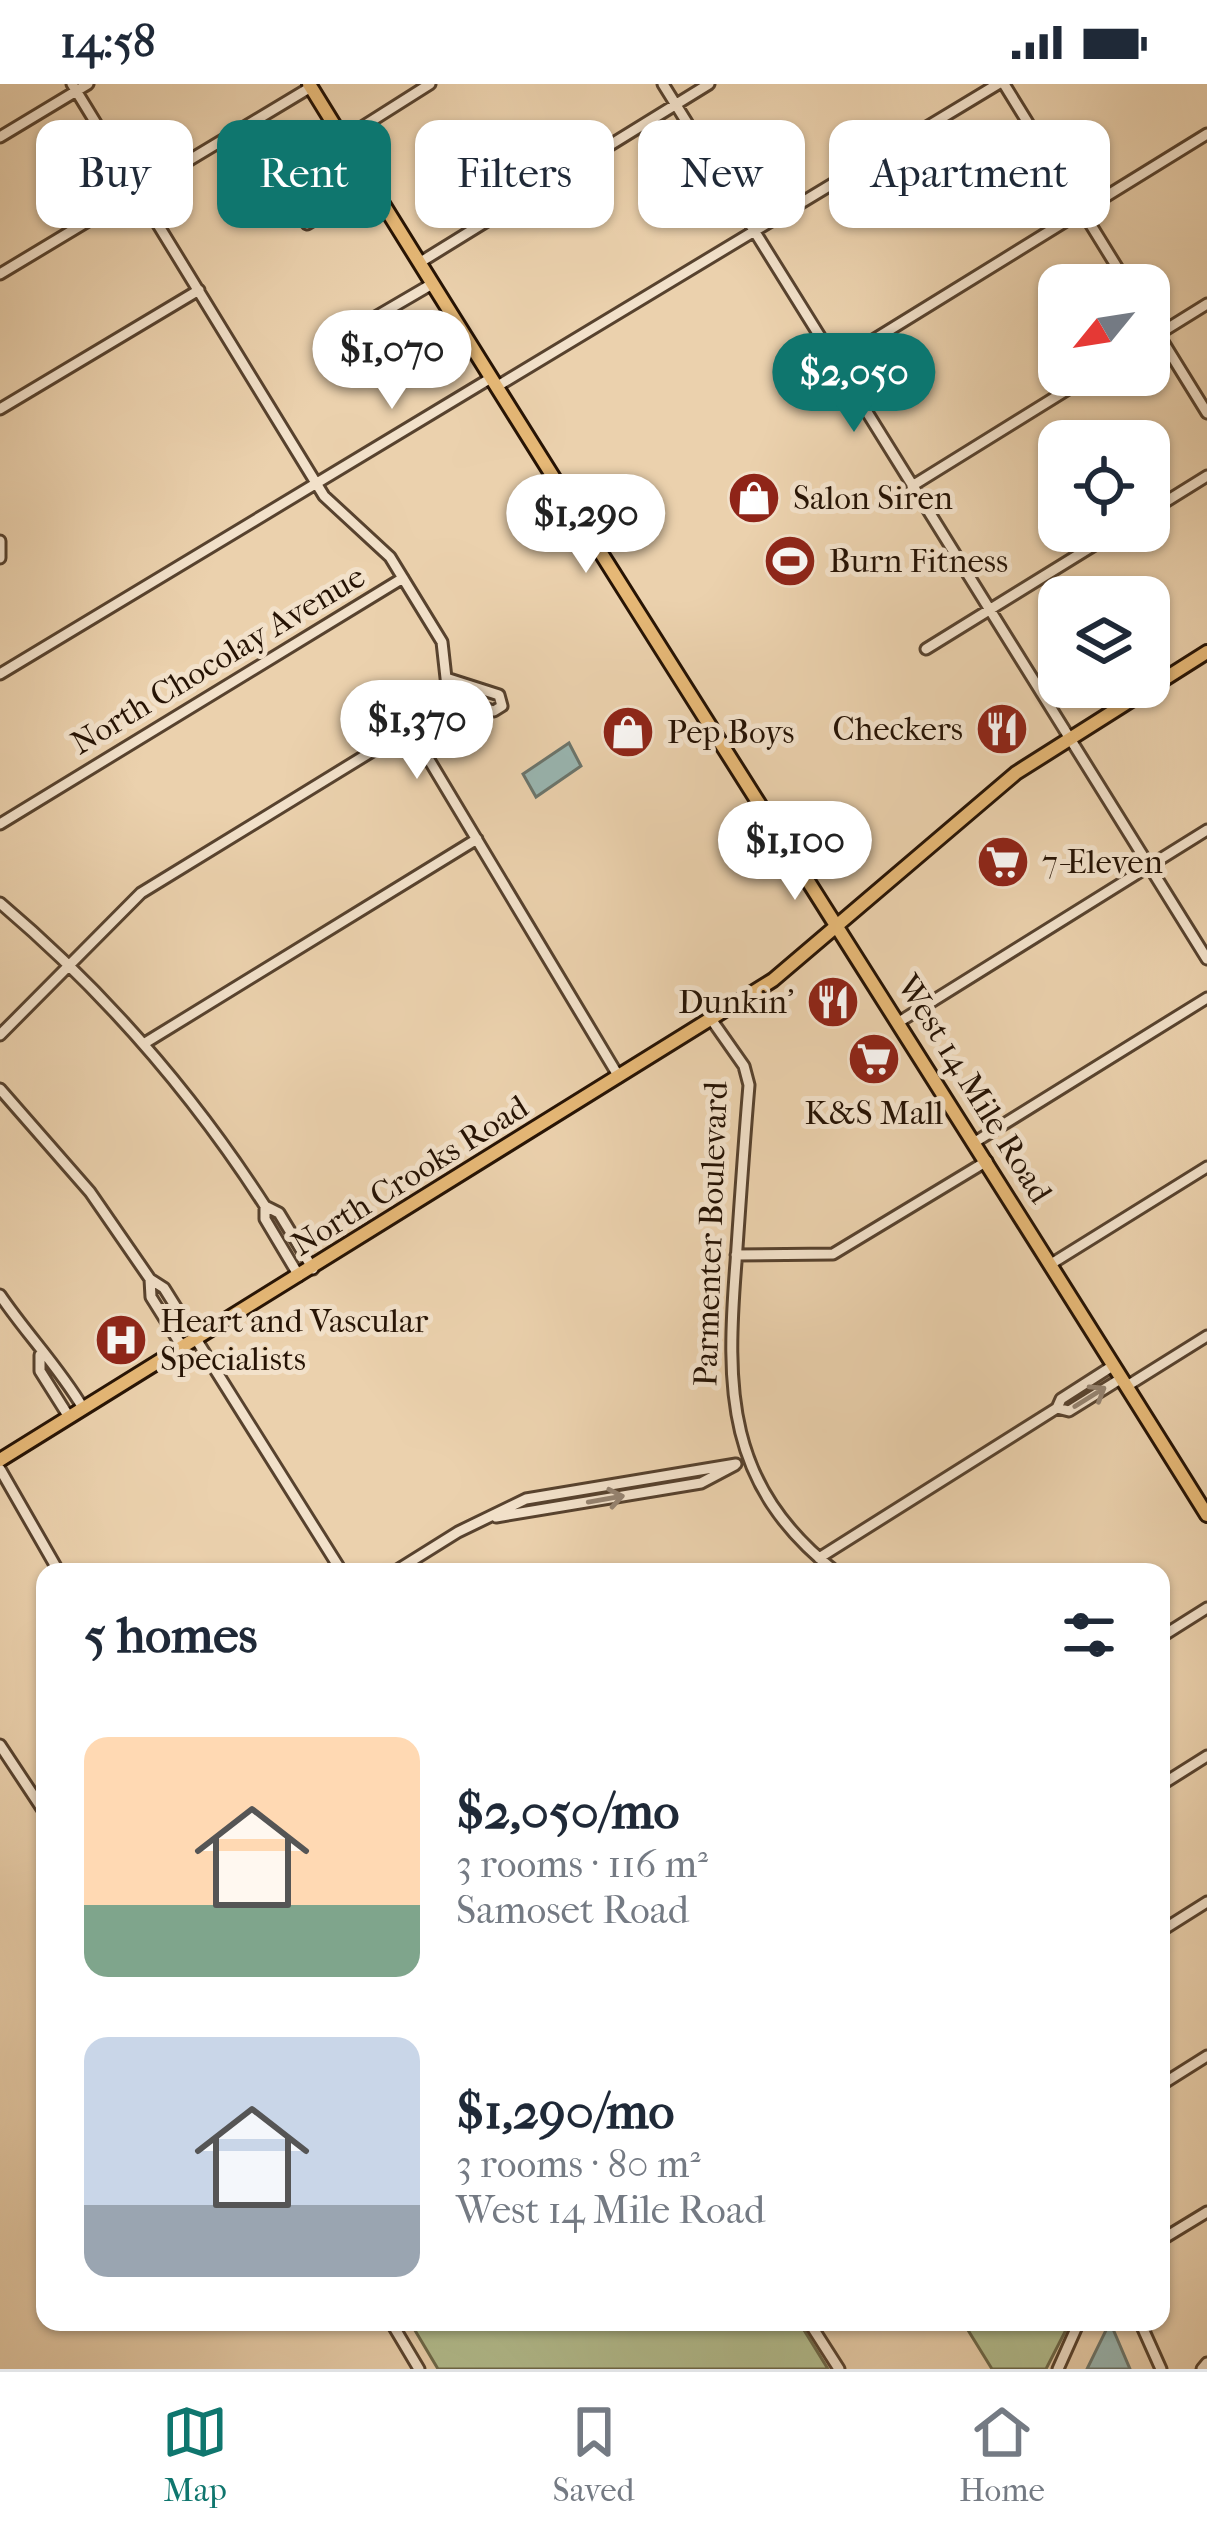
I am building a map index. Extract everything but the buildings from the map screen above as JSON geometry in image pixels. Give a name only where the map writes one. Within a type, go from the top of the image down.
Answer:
[{"type":"main road","name":"West 14 Mile Road","points":[[310,86],[331,120]]},
{"type":"main road","name":"West 14 Mile Road","points":[[391,218],[734,771],[838,924],[1206,1511]]},
{"type":"main road","name":"North Crooks Road","points":[[0,1464],[773,980],[914,855],[1068,738],[1207,652]]},
{"type":"street","points":[[0,137],[74,88],[88,84]]},
{"type":"street","points":[[373,120],[430,84]]},
{"type":"street","points":[[663,84],[1207,959]]},
{"type":"street","points":[[419,263],[709,84]]},
{"type":"street","points":[[0,674],[1001,84],[1024,120]]},
{"type":"street","points":[[193,157],[310,86]]},
{"type":"street","points":[[74,88],[94,120]]},
{"type":"street","points":[[1110,194],[1207,134]]},
{"type":"street","points":[[0,274],[76,228]]},
{"type":"street","points":[[0,1035],[141,893],[410,728],[443,696],[449,679],[442,642],[404,578],[376,541],[336,512],[161,228]]},
{"type":"street","points":[[836,363],[1054,228]]},
{"type":"street","points":[[1093,228],[1115,264]]},
{"type":"street","points":[[367,322],[432,284]]},
{"type":"street","points":[[0,410],[199,290]]},
{"type":"street","points":[[1170,327],[1207,304]]},
{"type":"street","points":[[1170,360],[1207,413]]},
{"type":"street","points":[[912,487],[1057,396]]},
{"type":"street","points":[[1170,499],[1207,476]]},
{"type":"street","points":[[0,541],[0,558]]},
{"type":"street","points":[[926,650],[1083,552]]},
{"type":"street","name":"North Chocolay Avenue","points":[[0,824],[404,578]]},
{"type":"street","points":[[443,696],[494,711],[502,706],[499,695],[449,679]]},
{"type":"street","points":[[410,728],[619,1077]]},
{"type":"street","points":[[899,1022],[1207,830]]},
{"type":"street","points":[[145,1043],[478,839]]},
{"type":"street","points":[[0,903],[145,1043],[218,1135],[266,1206],[279,1214],[313,1269]]},
{"type":"street","points":[[975,1142],[1207,998]]},
{"type":"street","name":"Parmenter Boulevard","points":[[711,1019],[743,1066],[748,1085],[729,1384],[749,1459],[771,1500],[825,1563]]},
{"type":"street","points":[[0,1089],[90,1192],[150,1279],[164,1288],[336,1563]]},
{"type":"street","points":[[736,1256],[819,1259],[833,1254],[986,1161]]},
{"type":"street","points":[[1052,1264],[1207,1167]]},
{"type":"street","points":[[266,1206],[265,1219],[299,1277]]},
{"type":"street","points":[[150,1279],[151,1297],[183,1348]]},
{"type":"street","points":[[0,1294],[40,1354],[54,1361],[83,1408]]},
{"type":"street","points":[[819,1558],[1057,1408],[1061,1399],[1207,1336]]},
{"type":"street","points":[[40,1354],[40,1370],[69,1417]]},
{"type":"street","points":[[410,1563],[490,1517],[538,1497],[749,1459]]},
{"type":"street","points":[[0,1464],[54,1563]]},
{"type":"street","points":[[1170,1631],[1207,1608]]},
{"type":"street","points":[[0,1745],[36,1799]]},
{"type":"street","points":[[1170,1779],[1207,1756]]},
{"type":"street","points":[[1170,1925],[1207,1902]]},
{"type":"street","points":[[1170,2079],[1207,2056]]},
{"type":"street","points":[[1170,2235],[1207,2212]]},
{"type":"street","points":[[396,2331],[419,2369]]},
{"type":"street","points":[[815,2331],[839,2369]]},
{"type":"street","points":[[1058,2369],[1075,2331]]},
{"type":"street","points":[[1145,2331],[1161,2369]]},
{"type":"green space","points":[[415,2331],[805,2331],[828,2369],[438,2369]]},
{"type":"green space","points":[[969,2331],[1065,2331],[1046,2369],[992,2369]]},
{"type":"water","points":[[569,743],[581,766],[536,797],[523,774]]},
{"type":"water","points":[[1106,2331],[1114,2331],[1130,2369],[1087,2369]]},
{"type":"place","name":"Salon Siren","points":[[754,498]]},
{"type":"place","name":"Burn Fitness","points":[[790,561]]},
{"type":"place","name":"Checkers","points":[[1002,729]]},
{"type":"place","name":"Pep Boys","points":[[628,732]]},
{"type":"place","name":"7-Eleven","points":[[1003,862]]},
{"type":"place","name":"Dunkin'","points":[[833,1002]]},
{"type":"place","name":"K&S Mall","points":[[874,1059]]},
{"type":"place","name":"Heart and Vascular Specialists","points":[[121,1340]]}]
